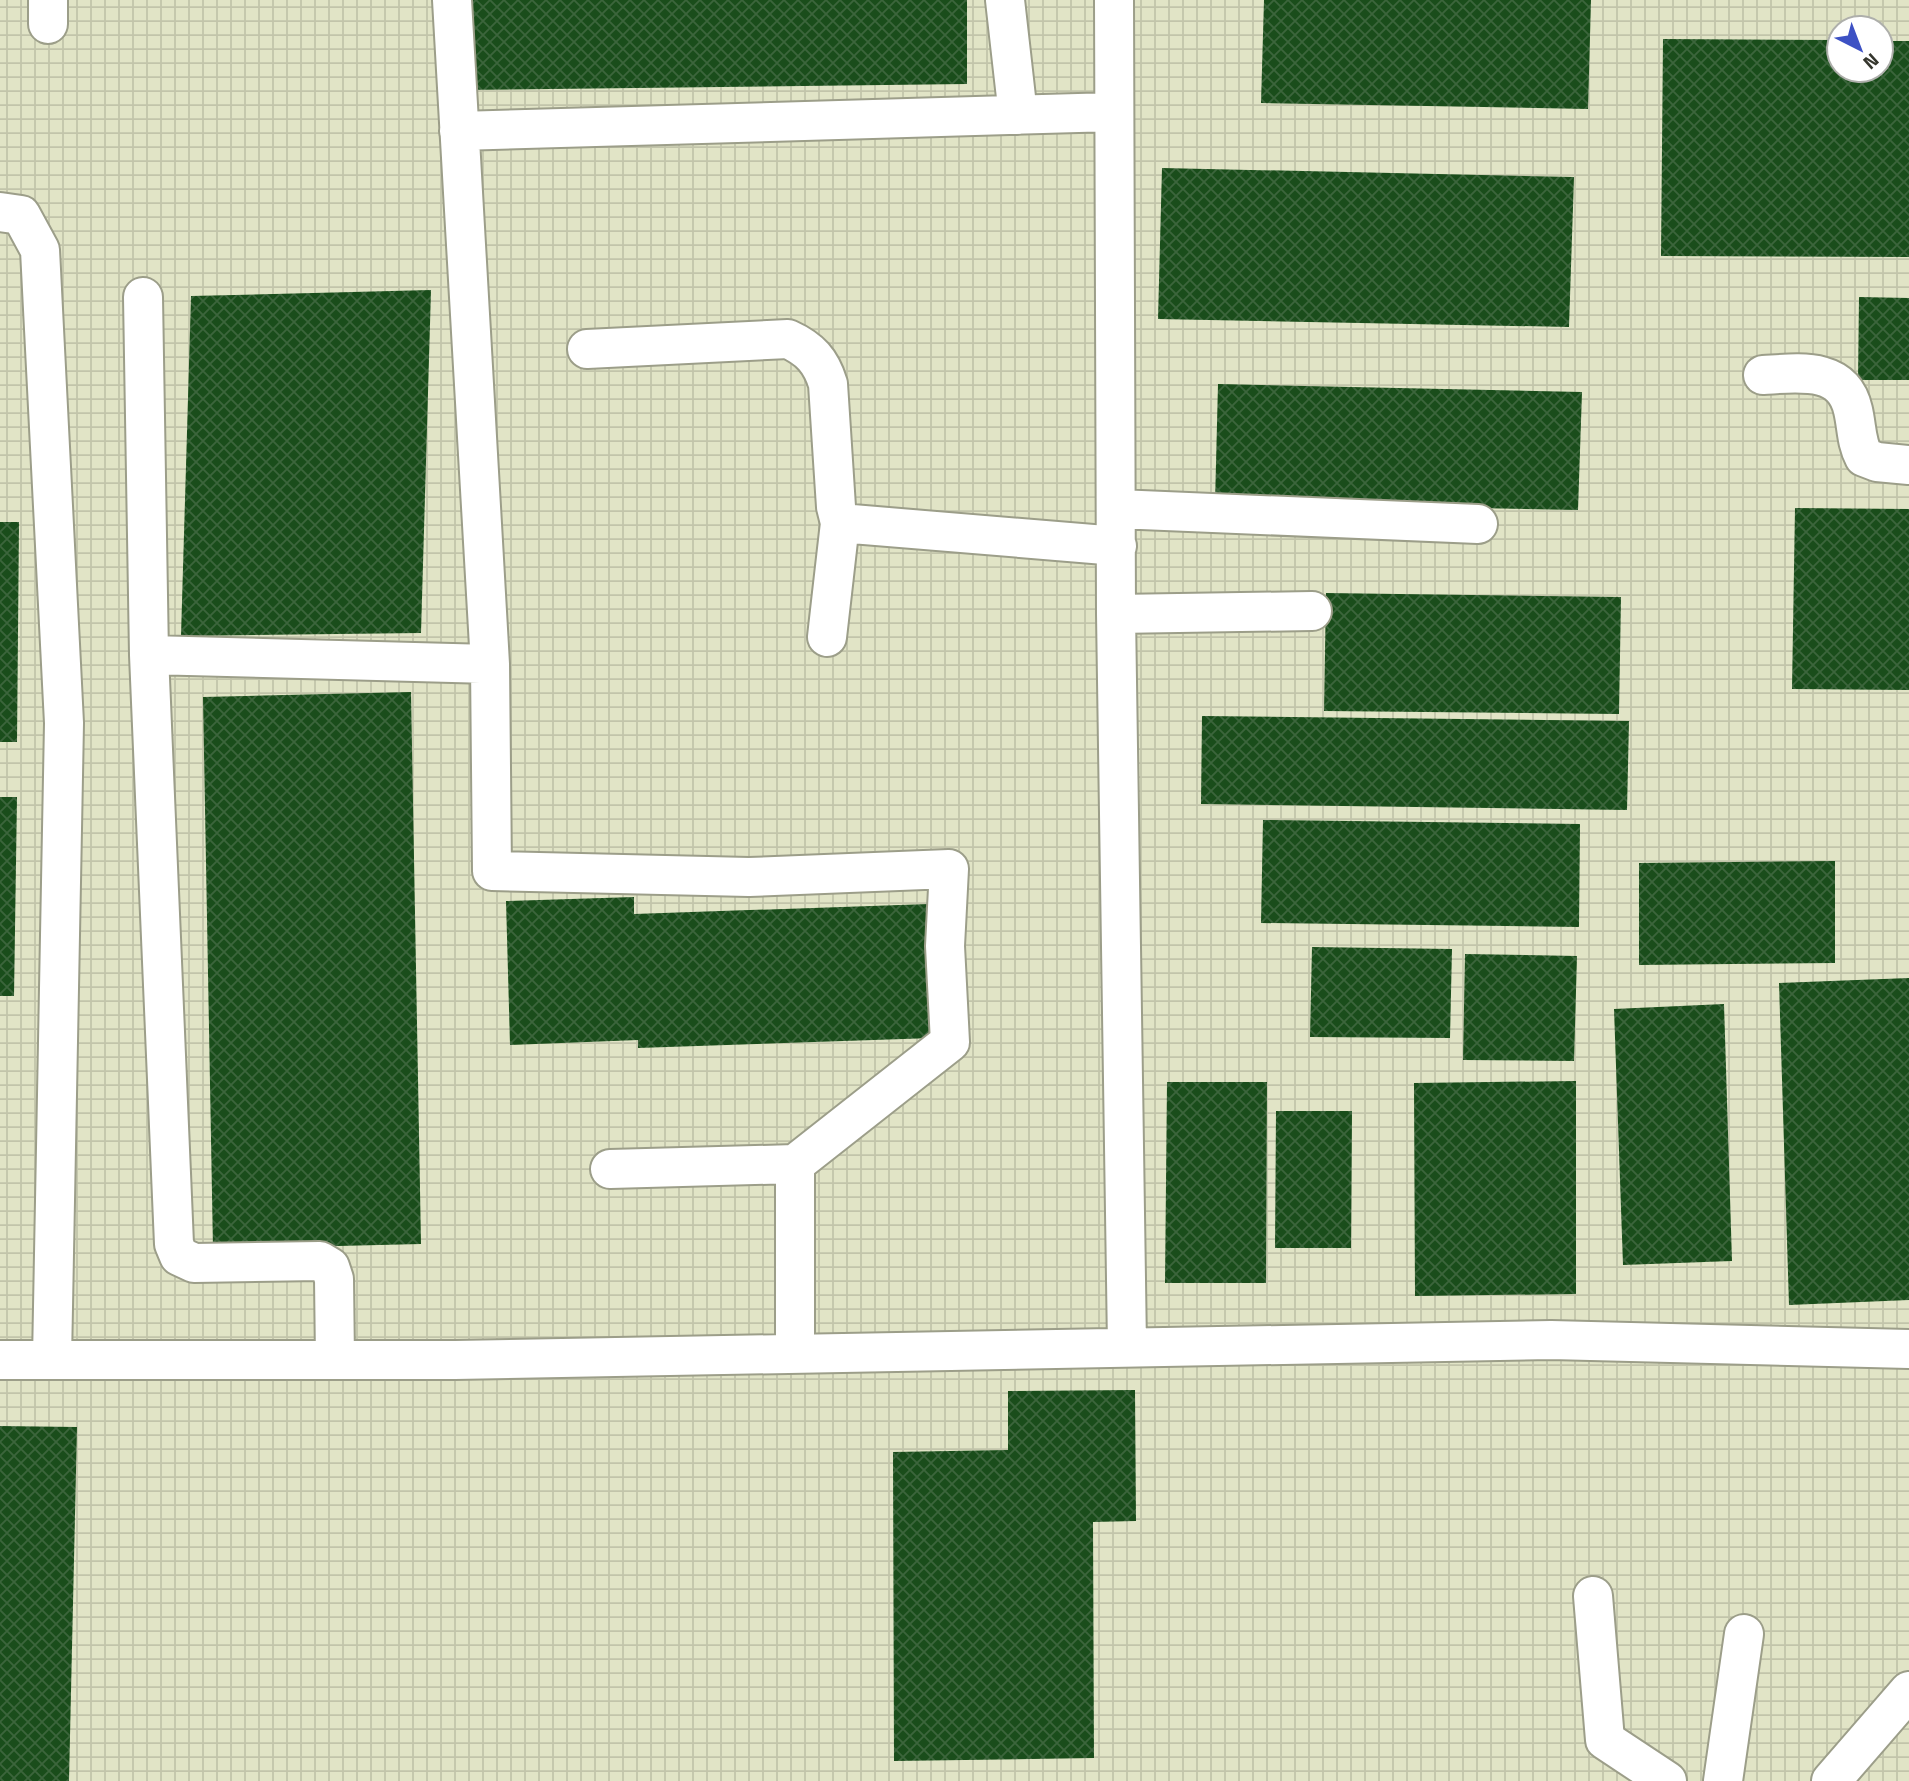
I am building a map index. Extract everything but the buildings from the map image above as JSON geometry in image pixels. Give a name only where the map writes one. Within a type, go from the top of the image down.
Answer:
[{"type":"street","points":[[452,0],[490,664],[492,871],[749,877],[949,869],[945,946],[950,1042],[795,1164],[610,1168]]},
{"type":"street","points":[[1005,0],[1018,115]]},
{"type":"street","points":[[1114,0],[1117,528],[1115,614],[1128,1346]]},
{"type":"street","points":[[459,131],[1114,112]]},
{"type":"street","points":[[0,212],[21,215],[40,250],[64,723],[52,1360]]},
{"type":"street","points":[[143,298],[149,655],[174,1244],[179,1256],[194,1263],[320,1261],[330,1267],[334,1279],[335,1360]]},
{"type":"street","points":[[587,349],[788,339],[801,345],[823,367],[828,384],[836,507],[840,523],[827,637]]},
{"type":"street","points":[[1763,375],[1798,373],[1825,376],[1839,383],[1849,397],[1857,444],[1864,457],[1877,462],[1909,465]]},
{"type":"street","points":[[840,523],[1117,528],[1478,524]]},
{"type":"street","points":[[1115,614],[1312,611]]},
{"type":"street","points":[[149,655],[490,664]]},
{"type":"street","points":[[794,1352],[795,1164]]},
{"type":"street","points":[[0,1360],[335,1360],[1551,1340],[1909,1349]]},
{"type":"street","points":[[1593,1596],[1605,1740],[1667,1781]]},
{"type":"street","points":[[1723,1781],[1744,1634]]},
{"type":"street","points":[[1839,1779],[1909,1691]]},
{"type":"shaded area","points":[[0,0],[1909,0],[1909,1781],[0,1781]]}]
